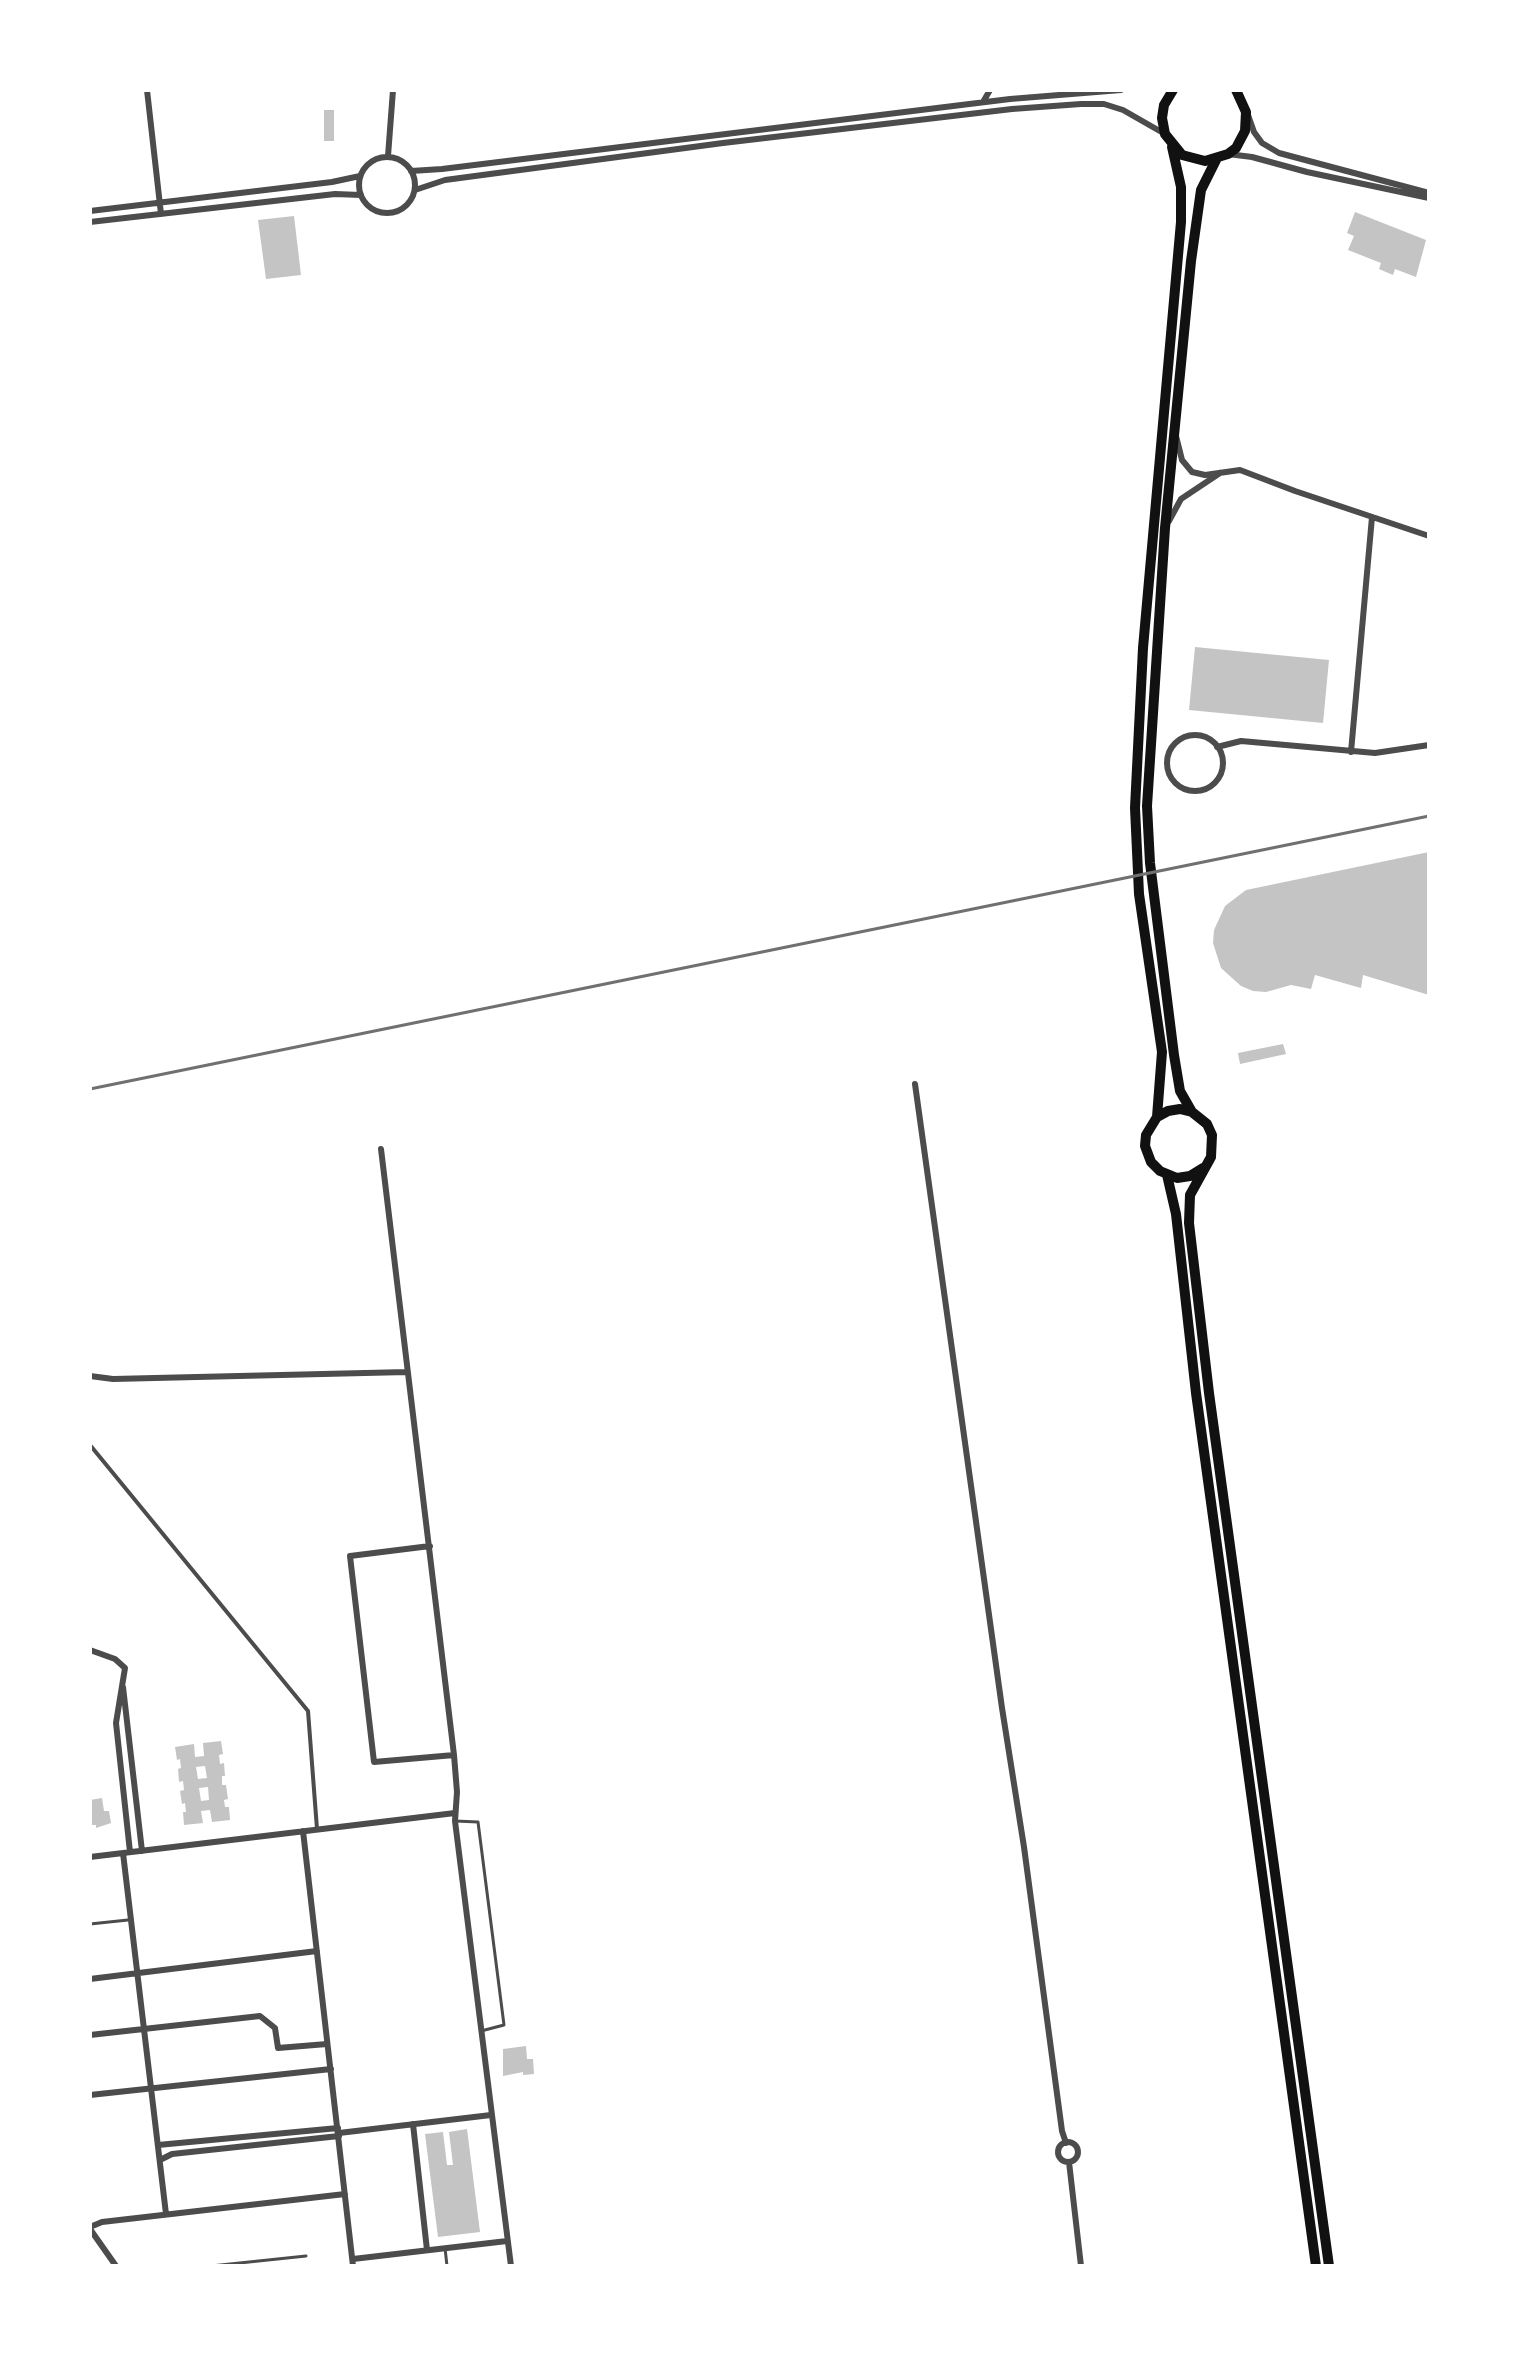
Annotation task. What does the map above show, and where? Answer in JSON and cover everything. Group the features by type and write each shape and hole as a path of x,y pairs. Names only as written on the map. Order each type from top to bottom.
{"highway":[{"path":"1173,90 1164,105 1162,118 1181,187 1181,222 1143,648 1135,808 1139,894 1168,1054 1180,1091 1192,1112 1207,1124 1212,1135 1211,1157 1190,1195 1189,1223 1209,1393 1329,2266"},
{"path":"1172,147 1194,160 1216,160 1236,148 1245,131 1246,112 1236,90"},
{"path":"1203,1168 1190,1176 1177,1178 1167,1175 1151,1162 1145,1146 1146,1135 1157,1117 1168,1054 1147,806 1165,528 1196,215 1201,190 1216,160"},
{"path":"1157,1117 1180,1109 1192,1112"},
{"path":"1167,1175 1176,1214 1200,1423 1316,2266"}],"street":[{"path":"147,90 161,214"},
{"path":"388,156 393,90"},
{"path":"983,102 990,90"},
{"path":"1008,90 1012,109"},
{"path":"1038,90 1048,97"},
{"path":"411,171 983,102 1121,90"},
{"path":"415,190 445,180 1012,109 1104,104 1134,115 1165,134"},
{"path":"1246,112 1262,143 1279,153 1429,196"},
{"path":"1228,154 1429,196"},
{"path":"388,156 405,163 411,171 415,190 409,201 393,212 379,212 370,207 361,195 360,176 367,164 376,159 388,156"},
{"path":"90,211 360,176"},
{"path":"90,222 335,194 361,195"},
{"path":"1176,432 1182,460 1192,472 1205,475 1240,470 1429,536"},
{"path":"1165,528 1181,499 1223,471"},
{"path":"1351,752 1372,517"},
{"path":"1202,736 1217,747 1222,764 1217,780 1210,786 1193,791 1176,784 1167,769 1170,750 1183,737 1202,736"},
{"path":"1217,747 1241,741 1351,752 1391,752 1429,745"},
{"path":"915,1084 1066,2143"},
{"path":"381,1149 454,1755 457,1792 455,1821 511,2266"},
{"path":"90,1376 127,1378 407,1372"},
{"path":"90,1445 308,1711 317,1829"},
{"path":"430,1546 350,1556 374,1762 454,1755"},
{"path":"90,1650 115,1659 125,1668 116,1723 132,1919 166,2214"},
{"path":"121,1684 142,1851"},
{"path":"90,1857 455,1813"},
{"path":"303,1831 353,2263 427,2250 507,2241"},
{"path":"90,1979 317,1951"},
{"path":"90,2035 260,2016 275,2028 278,2048 327,2044"},
{"path":"90,2095 331,2069"},
{"path":"160,2160 172,2154 491,2115"},
{"path":"413,2124 427,2250"},
{"path":"158,2145 339,2132"},
{"path":"1066,2143 1073,2144 1078,2151 1076,2158 1069,2162 1062,2160 1058,2154 1060,2147 1066,2143"},
{"path":"1069,2162 1081,2266"},
{"path":"116,2266 90,2228 97,2222 345,2194"}],"lane":[{"path":"455,1821 478,1822 504,2025 481,2031"},
{"path":"90,1924 132,1919"},
{"path":"445,2248 447,2266"},
{"path":"211,2266 306,2256"}],"building":[{"path":"324,110 334,110 334,141 324,141"},
{"path":"1355,212 1426,240 1416,277 1395,269 1393,275 1379,269 1381,263 1348,250 1354,236 1347,233"},
{"path":"294,216 301,275 266,279 258,220"},
{"path":"1195,647 1329,660 1323,723 1189,710"},
{"path":"1429,852 1429,995 1363,975 1361,988 1315,975 1311,989 1291,985 1266,992 1253,991 1241,986 1221,968 1213,943 1214,930 1225,906 1246,890"},
{"path":"1283,1044 1286,1054 1240,1064 1238,1053"},
{"path":"221,1741 223,1754 219,1755 220,1764 224,1763 225,1776 222,1776 222,1785 226,1785 228,1799 224,1800 225,1807 229,1807 230,1820 212,1822 210,1810 201,1811 203,1823 184,1825 185,1803 182,1804 180,1791 184,1790 183,1781 179,1782 180,1759 177,1760 175,1747 194,1744 195,1757 204,1756 203,1743","holes":["205,1766 207,1778 198,1779 196,1767","208,1787 209,1800 201,1801 199,1788"]},
{"path":"102,1798 104,1811 109,1811 111,1823 96,1828 96,1825 90,1825 90,1800"},
{"path":"526,2046 527,2059 533,2059 534,2074 523,2075 523,2072 503,2076 503,2049"},
{"path":"467,2129 480,2232 438,2237 425,2134 443,2132 447,2165 453,2165 449,2132"}],"railway":[{"path":"90,1089 1429,816"}]}
